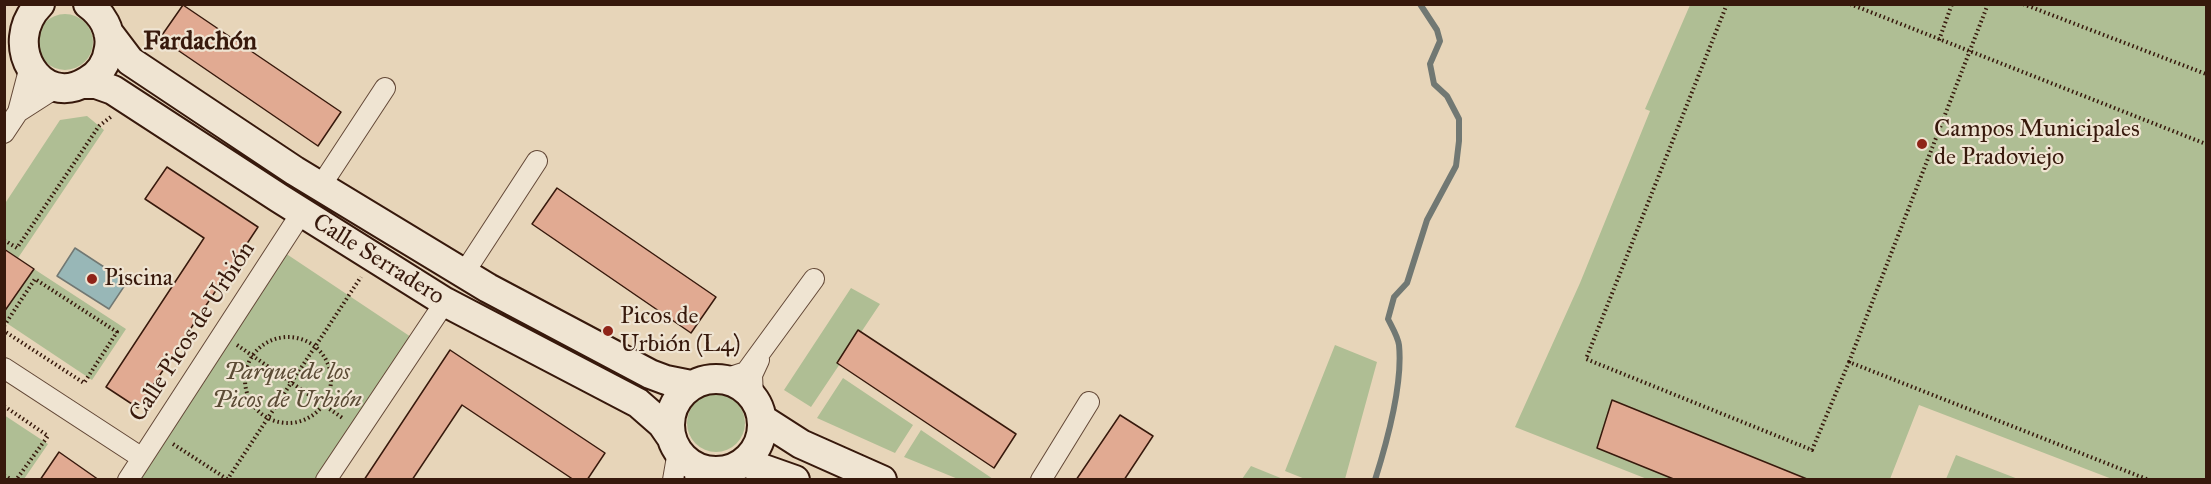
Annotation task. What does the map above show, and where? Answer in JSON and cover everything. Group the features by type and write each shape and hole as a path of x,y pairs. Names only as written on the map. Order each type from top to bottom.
{"main road":[{"path":"28,70 12,32 40,4"},
{"name":"Calle Serradero","path":"88,4 104,20 108,32 130,61 320,187 464,273 650,374 691,385"},
{"path":"70,85 94,77 102,68 108,57 110,44 108,32"},
{"name":"Calle Serradero","path":"28,70 43,82 70,85 96,84 105,86 132,101 445,302 638,403 662,424 674,444"},
{"path":"758,408 762,431 759,443 744,462 734,467 704,475 699,468 687,461 674,444 669,422 672,408 680,395 691,385 712,378 724,379 745,388 758,408 801,444 882,480"},
{"path":"744,462 795,480"}],"street":[{"path":"4,133 18,112 28,70"},
{"path":"18,112 70,85"},
{"path":"320,187 385,88"},
{"path":"464,273 537,161"},
{"name":"Calle Picos de Urbión","path":"128,480 302,212"},
{"path":"724,379 746,372 814,279"},
{"path":"326,480 445,302"},
{"path":"758,408 752,375 765,347"},
{"path":"4,368 142,458"},
{"path":"1041,480 1089,402"},
{"path":"673,480 674,444"}],"path":[{"path":"1727,4 1586,359 1812,450 1849,362 1988,4"},
{"path":"1850,4 2206,144"},
{"path":"1939,40 1952,4"},
{"path":"2023,4 2206,74"},
{"path":"4,240 17,248 99,126 132,101"},
{"path":"158,434 227,479 374,258"},
{"path":"4,326 35,279 117,332 84,383 4,331"},
{"path":"222,334 360,429"},
{"path":"286,337 300,339 315,347 323,354 332,382 323,405 309,418 295,423 280,423 267,419 252,404 244,385 245,371 252,356 260,347 272,340 286,337"},
{"path":"1849,362 2149,480"},
{"path":"4,406 48,436 14,480 4,475"}],"green space":[{"name":"Campos Municipales de Pradoviejo","path":"1690,5 2206,5 2206,479 2112,479 1919,405 1890,479 1647,479 1515,427 1580,283 1650,111 1645,109"},
{"path":"59,14 71,14 81,18 89,26 93,42 89,58 81,66 71,70 59,70 49,66 41,58 37,48 37,36 41,26 49,18"},
{"path":"87,116 104,130 18,258 5,249 4,205 60,120"},
{"name":"Parque de los Picos de Urbión","path":"285,253 411,337 317,479 135,480"},
{"path":"34,269 126,329 92,380 5,322 5,312"},
{"path":"851,288 880,304 811,407 784,390"},
{"path":"1335,345 1377,362 1345,479 1305,479 1285,471"},
{"path":"843,378 913,425 895,453 817,418"},
{"path":"716,394 727,396 737,402 743,412 745,423 743,434 737,444 727,450 716,452 705,450 695,444 689,434 687,423 689,412 695,402 705,396"},
{"path":"4,415 48,444 24,479 5,479"},
{"path":"921,430 993,479 958,479 904,457"},
{"path":"1956,455 2018,479 1946,479"},
{"path":"1251,466 1283,479 1242,479"}],"water":[{"name":"Piscina","path":"75,248 127,282 109,309 57,276"}],"building":[{"path":"183,5 341,112 318,146 160,38"},
{"path":"167,167 258,227 138,408 106,387 204,238 145,199"},
{"path":"557,188 716,297 691,333 532,224"},
{"path":"4,249 34,269 4,312"},
{"path":"858,330 1016,434 994,468 837,363"},
{"path":"450,350 605,453 587,480 574,480 462,405 412,480 364,480"},
{"path":"1612,400 1807,480 1676,480 1597,448"},
{"path":"1120,415 1153,436 1124,480 1076,480"},
{"path":"59,452 99,480 40,480"}],"waterway":[{"path":"1375,480 1389,431 1399,377 1399,345 1388,319 1394,297 1407,283 1427,220 1456,166 1459,141 1459,119 1447,96 1434,84 1430,64 1440,41 1437,30 1420,4"}],"place":[{"name":"Campos Municipales de Pradoviejo","path":"1922,144"},
{"name":"Piscina","path":"92,279"},
{"name":"Picos de Urbión (L4)","path":"608,331"}],"district":[{"name":"Fardachón","path":"200,43"}]}
